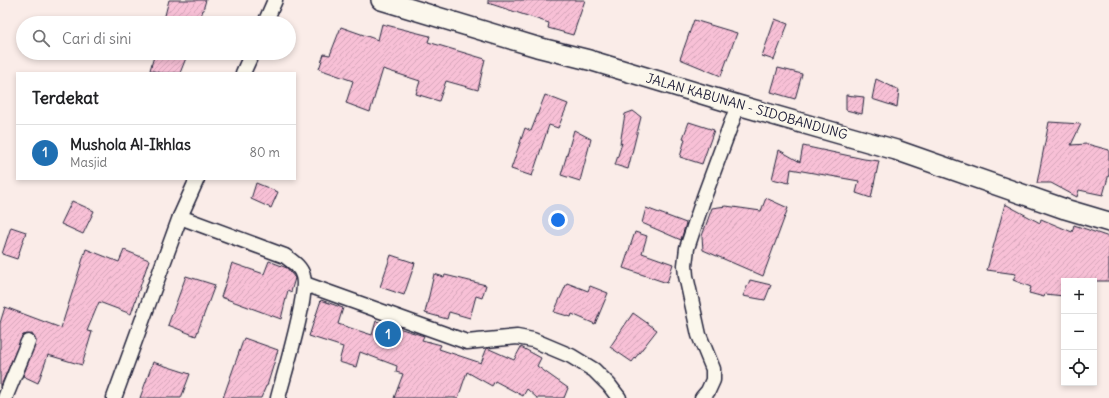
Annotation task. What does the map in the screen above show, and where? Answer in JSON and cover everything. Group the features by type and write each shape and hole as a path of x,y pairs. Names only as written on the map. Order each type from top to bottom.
{"street":[{"path":"268,16 275,0"},
{"name":"JALAN KABUNAN - SIDOBANDUNG","path":"381,0 536,47 668,83 738,105 922,158 1046,202 1109,222"},
{"path":"243,72 249,60"},
{"path":"702,398 708,391 713,380 713,370 699,335 686,276 685,265 687,248 704,196 738,105"},
{"path":"114,398 180,217 196,180"},
{"path":"180,217 285,256 297,264 303,274 305,284 278,398"},
{"path":"305,284 458,340 476,342 517,337 533,340 571,356 594,370 619,398"},
{"path":"5,398 28,342"}],"building":[{"path":"169,0 206,0 201,16 165,16"},
{"path":"488,0 585,0 573,35 548,28 549,23 488,3"},
{"path":"775,19 788,24 774,60 762,56"},
{"path":"694,20 737,33 721,76 680,59"},
{"path":"382,24 430,36 428,42 485,59 478,90 446,81 439,101 416,94 420,81 383,69 370,112 346,103 353,81 319,69 324,54 330,55 341,27 378,40"},
{"path":"153,60 185,60 180,72 157,72 150,70"},
{"path":"778,68 802,74 795,99 771,92"},
{"path":"876,79 899,90 897,107 872,99"},
{"path":"545,95 568,104 558,128 549,125 532,176 511,169 525,128 531,131"},
{"path":"846,95 864,97 862,114 846,110"},
{"path":"633,111 641,117 628,169 615,165 622,143 620,144 625,114"},
{"path":"689,122 714,130 702,164 680,157 685,139 683,138"},
{"path":"1049,122 1081,124 1071,145 1087,144 1109,150 1109,174 1103,195 1079,190 1077,197 1051,183 1037,183"},
{"path":"574,130 591,139 580,181 561,175"},
{"path":"803,146 879,161 871,198 856,193 859,181 791,169 789,183 772,179 779,150 800,162"},
{"path":"256,183 278,192 271,208 251,199"},
{"path":"766,198 788,208 763,276 703,250 702,236 712,208 726,206 761,211"},
{"path":"72,201 94,211 83,234 61,224"},
{"path":"1005,204 1040,223 1041,219 1072,232 1074,225 1109,237 1109,281 1097,281 1097,278 1061,278 1061,296 1045,294 1044,297 1029,293 1031,287 1013,280 1016,274 987,270"},
{"path":"646,208 686,223 681,240 642,223"},
{"path":"11,227 26,232 17,259 2,254"},
{"path":"635,232 647,236 642,253 673,264 667,283 623,268"},
{"path":"86,249 119,262 124,250 149,260 131,314 99,302 87,331 92,332 82,365 48,355 38,383 23,376 36,341 32,334 23,335 0,388 0,323 5,307 61,328"},
{"path":"391,255 415,263 404,295 380,287"},
{"path":"269,261 287,268 295,278 291,292 288,290 281,319 221,297 232,263 264,274"},
{"path":"434,274 444,277 445,275 486,285 482,298 476,296 470,318 449,312 447,319 425,313"},
{"path":"186,276 215,285 196,336 168,325"},
{"path":"750,280 771,285 765,300 743,296"},
{"path":"567,283 588,291 590,286 608,293 595,324 572,314 571,317 554,312"},
{"path":"321,300 343,308 338,324 372,335 376,321 424,336 422,340 441,345 439,349 481,363 487,348 514,360 521,347 541,358 537,366 568,388 564,398 537,398 527,389 523,396 495,381 492,386 467,372 458,398 394,398 403,374 396,372 397,366 360,352 356,367 339,362 343,347 309,336"},
{"path":"633,313 657,330 632,362 610,347"},
{"path":"244,338 278,350 267,386 261,398 223,398"},
{"path":"153,362 190,374 181,398 140,398"}],"place":[{"name":"Mushola Al-Ikhlas","path":"388,334"}]}
